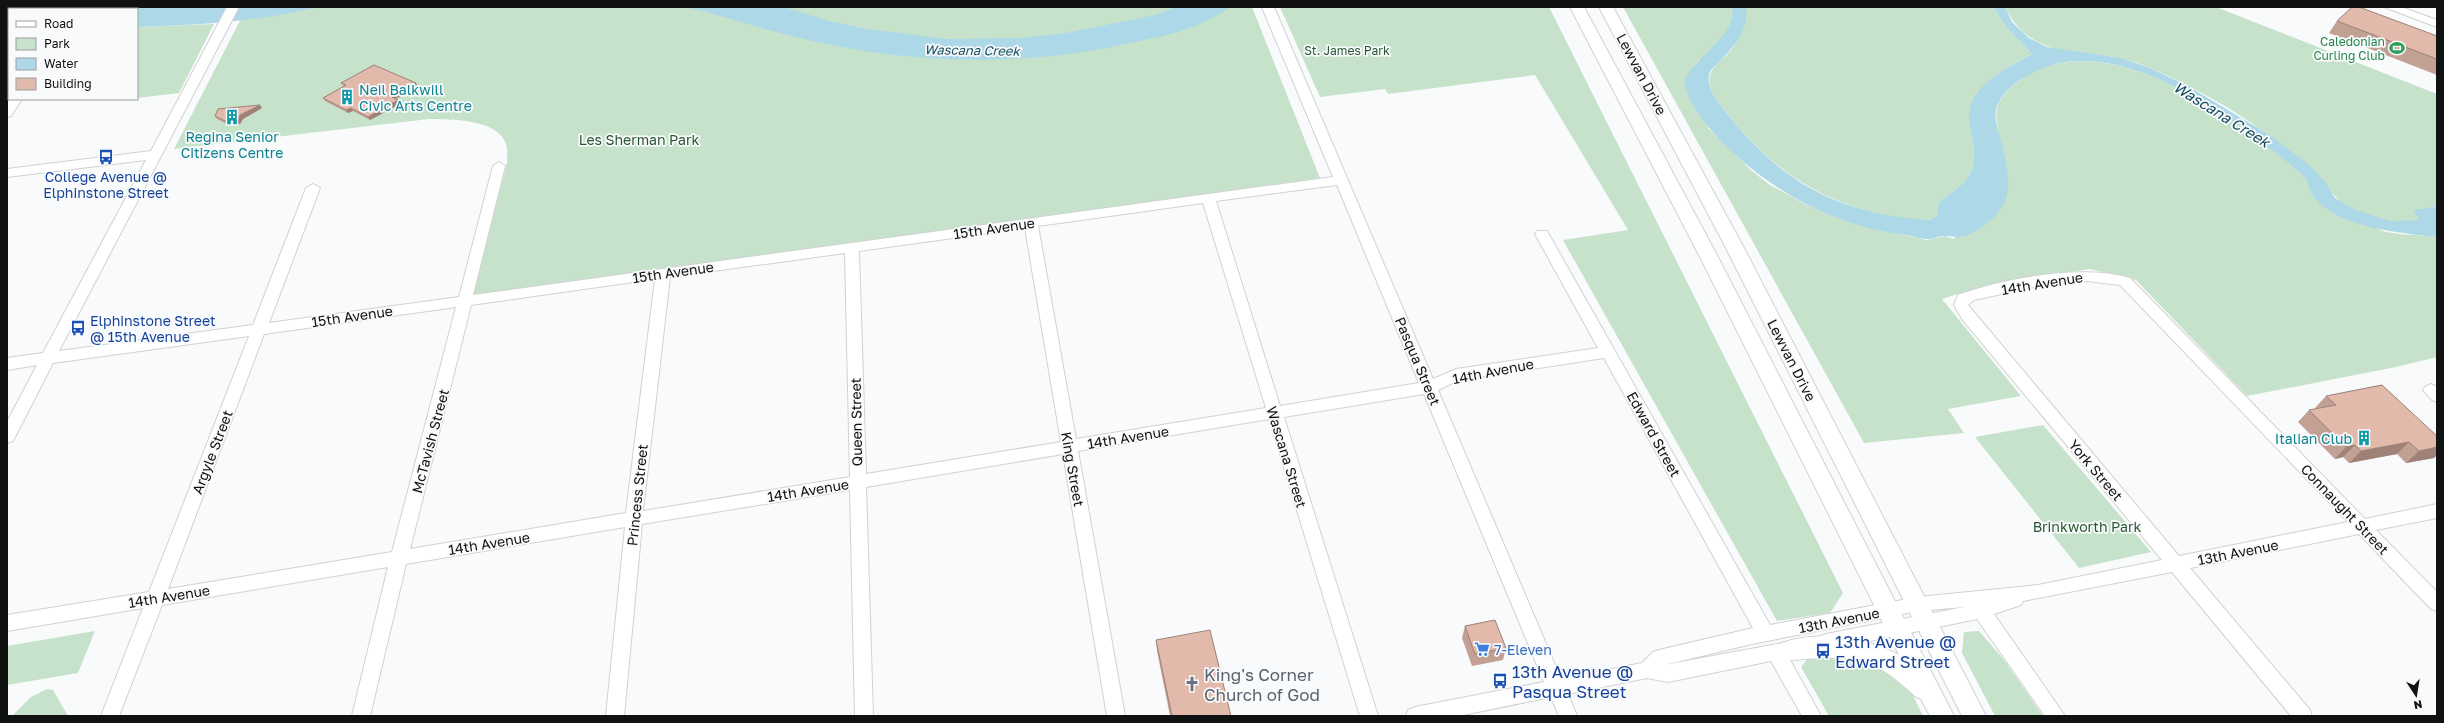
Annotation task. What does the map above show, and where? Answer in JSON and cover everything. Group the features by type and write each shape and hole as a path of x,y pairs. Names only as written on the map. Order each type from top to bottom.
{"main road":[{"name":"Lewvan Drive","path":"1577,7 1709,257 1938,708"},
{"name":"Lewvan Drive","path":"1606,7 1735,248 1923,613 1974,716"},
{"path":"1783,651 1846,647 1870,651 1889,660 1906,672 1938,708"}],"street":[{"path":"7,437 233,7"},
{"path":"2390,7 2437,24"},
{"name":"Pasqua Street","path":"1269,10 1568,716"},
{"path":"7,113 15,100"},
{"path":"7,173 155,155"},
{"name":"McTavish Street","path":"361,716 399,558 466,301 499,166"},
{"name":"15th Avenue","path":"7,364 1340,180"},
{"name":"Argyle Street","path":"110,716 313,188"},
{"name":"Wascana Street","path":"1208,198 1273,413 1369,716"},
{"name":"King Street","path":"1031,222 1116,716"},
{"name":"Edward Street","path":"1542,234 1766,634"},
{"name":"Queen Street","path":"852,247 864,716"},
{"name":"Princess Street","path":"615,716 634,519 663,274"},
{"name":"14th Avenue","path":"1967,315 1961,305 1963,299 1970,296 2088,275 2107,276 2125,281 2136,292"},
{"name":"Connaught Street","path":"2136,292 2361,527 2437,604"},
{"name":"York Street","path":"1967,315 2303,716"},
{"name":"14th Avenue","path":"7,623 1429,387 1456,375 1608,352"},
{"name":"13th Avenue","path":"1647,670 1659,658 1766,634 1893,619 2038,592 2437,512"},
{"name":"13th Avenue","path":"1923,613 1981,611 2038,592"},
{"path":"1981,611 2056,716"},
{"name":"13th Avenue","path":"1415,716 1647,670 1668,674 1783,651 1893,619"},
{"path":"1783,651 1812,716"}],"green space":[{"path":"7,7 14,8 8,8 7,85"},
{"name":"Les Sherman Park","path":"247,7 1252,7 1320,178 473,296 507,163 506,144 501,136 494,130 484,125 460,120 429,119 174,149"},
{"name":"St. James Park","path":"1280,7 1549,7 1843,593 1830,613 1777,621 1563,240 1628,230 1535,75 1388,94 1385,89 1320,97"},
{"path":"1623,7 1732,7 1730,24 1726,31 1715,45 1697,62 1708,128 1752,171 1770,185 1807,205 1872,228 1927,240 1945,236 1954,239 2004,155 1998,130 1997,110 2000,101 2014,85 2027,76 2056,64 2089,62 2122,67 2156,78 2221,112 2278,153 2299,172 2379,229 2394,233 2437,237 2437,357 2396,367 2247,396 2136,280 2090,269 1986,285 1942,299 2021,396 1948,409 1964,433 1864,443"},
{"path":"1746,7 1993,7 2009,30 2032,54 2001,71 1982,88 1975,97 1970,108 1969,119 1974,147 1974,161 1967,179 1939,202 1937,215 1931,220 1897,218 1835,200 1811,188 1789,174 1749,139 1712,93 1710,77 1712,71 1734,46 1744,22"},
{"path":"2005,7 2216,7 2437,94 2437,206 2413,210 2419,220 2396,222 2376,218 2360,212 2339,200 2306,163 2273,138 2216,101 2170,77 2136,63 2119,58 2053,48 2040,43 2027,35 2015,23"},
{"path":"214,24 179,93 138,98 138,27"},
{"name":"Brinkworth Park","path":"2043,425 2151,552 2079,568 1975,437"},
{"path":"95,631 78,673 7,685 7,646"},
{"path":"1979,631 2004,660 2043,716 1995,716 1962,653 1964,632"},
{"path":"1847,654 1884,665 1908,685 1923,716 1829,716 1801,667 1808,658"},
{"path":"47,689 53,690 68,716 12,716 31,697"}],"water":[{"path":"15,7 317,7 272,16 228,22 138,27 138,8"},
{"name":"Wascana Creek","path":"685,7 784,7 829,21 867,29 947,39 1021,38 1066,33 1155,15 1176,7 1230,7 1218,15 1193,27 1167,35 1126,44 1047,56 967,60 887,54 847,48 792,36"},
{"name":"Wascana Creek","path":"1732,7 1746,7 1745,23 1736,43 1710,72 1709,80 1712,93 1734,122 1756,147 1780,168 1805,185 1832,199 1862,209 1895,216 1931,220 1937,215 1939,202 1967,179 1974,161 1974,147 1969,119 1970,107 1975,97 1982,87 1991,79 2032,54 2009,30 1993,7 2005,7 2012,22 2029,38 2047,47 2121,58 2150,68 2188,86 2268,134 2308,164 2327,184 2335,198 2356,210 2390,221 2419,220 2413,210 2437,206 2437,237 2381,229 2360,224 2341,217 2324,207 2313,195 2307,179 2282,157 2217,111 2181,90 2143,73 2106,63 2070,62 2037,71 2014,84 2001,98 1996,112 1996,121 2007,167 2007,192 2004,203 1987,223 1965,236 1942,236 1929,239 1922,239 1854,224 1829,215 1806,204 1761,176 1721,141 1703,121 1693,105 1684,80 1693,67 1726,31 1732,16"}],"building":[{"path":"2352,7 2359,7 2437,36 2437,59 2337,21"},
{"name":"Neil Balkwill Civic Arts Centre","path":"374,65 416,83 392,97 398,100 368,117 351,108 346,110 323,98 346,85 341,83"},
{"path":"260,105 240,115 238,121 227,122 215,116 218,109"},
{"name":"Italian Club","path":"2382,385 2437,436 2437,447 2419,451 2409,442 2361,451 2355,445 2346,447 2309,410 2336,405 2326,396"},
{"path":"1495,620 1506,648 1475,654 1465,626"},
{"name":"King's Corner Church of God","path":"1210,630 1231,716 1172,716 1156,640"}],"place":[{"name":"Caledonian Curling Club","path":"2397,48"},
{"name":"Neil Balkwill Civic Arts Centre","path":"347,97"},
{"name":"Regina Senior Citizens Centre","path":"232,117"},
{"name":"College Avenue @ Elphinstone Street","path":"106,157"},
{"name":"Elphinstone Street @ 15th Avenue","path":"78,328"},
{"name":"Italian Club","path":"2364,438"},
{"name":"7-Eleven","path":"1482,649"},
{"name":"13th Avenue @ Edward Street","path":"1823,651"},
{"name":"13th Avenue @ Pasqua Street","path":"1500,681"},
{"name":"King's Corner Church of God","path":"1192,684"}]}
